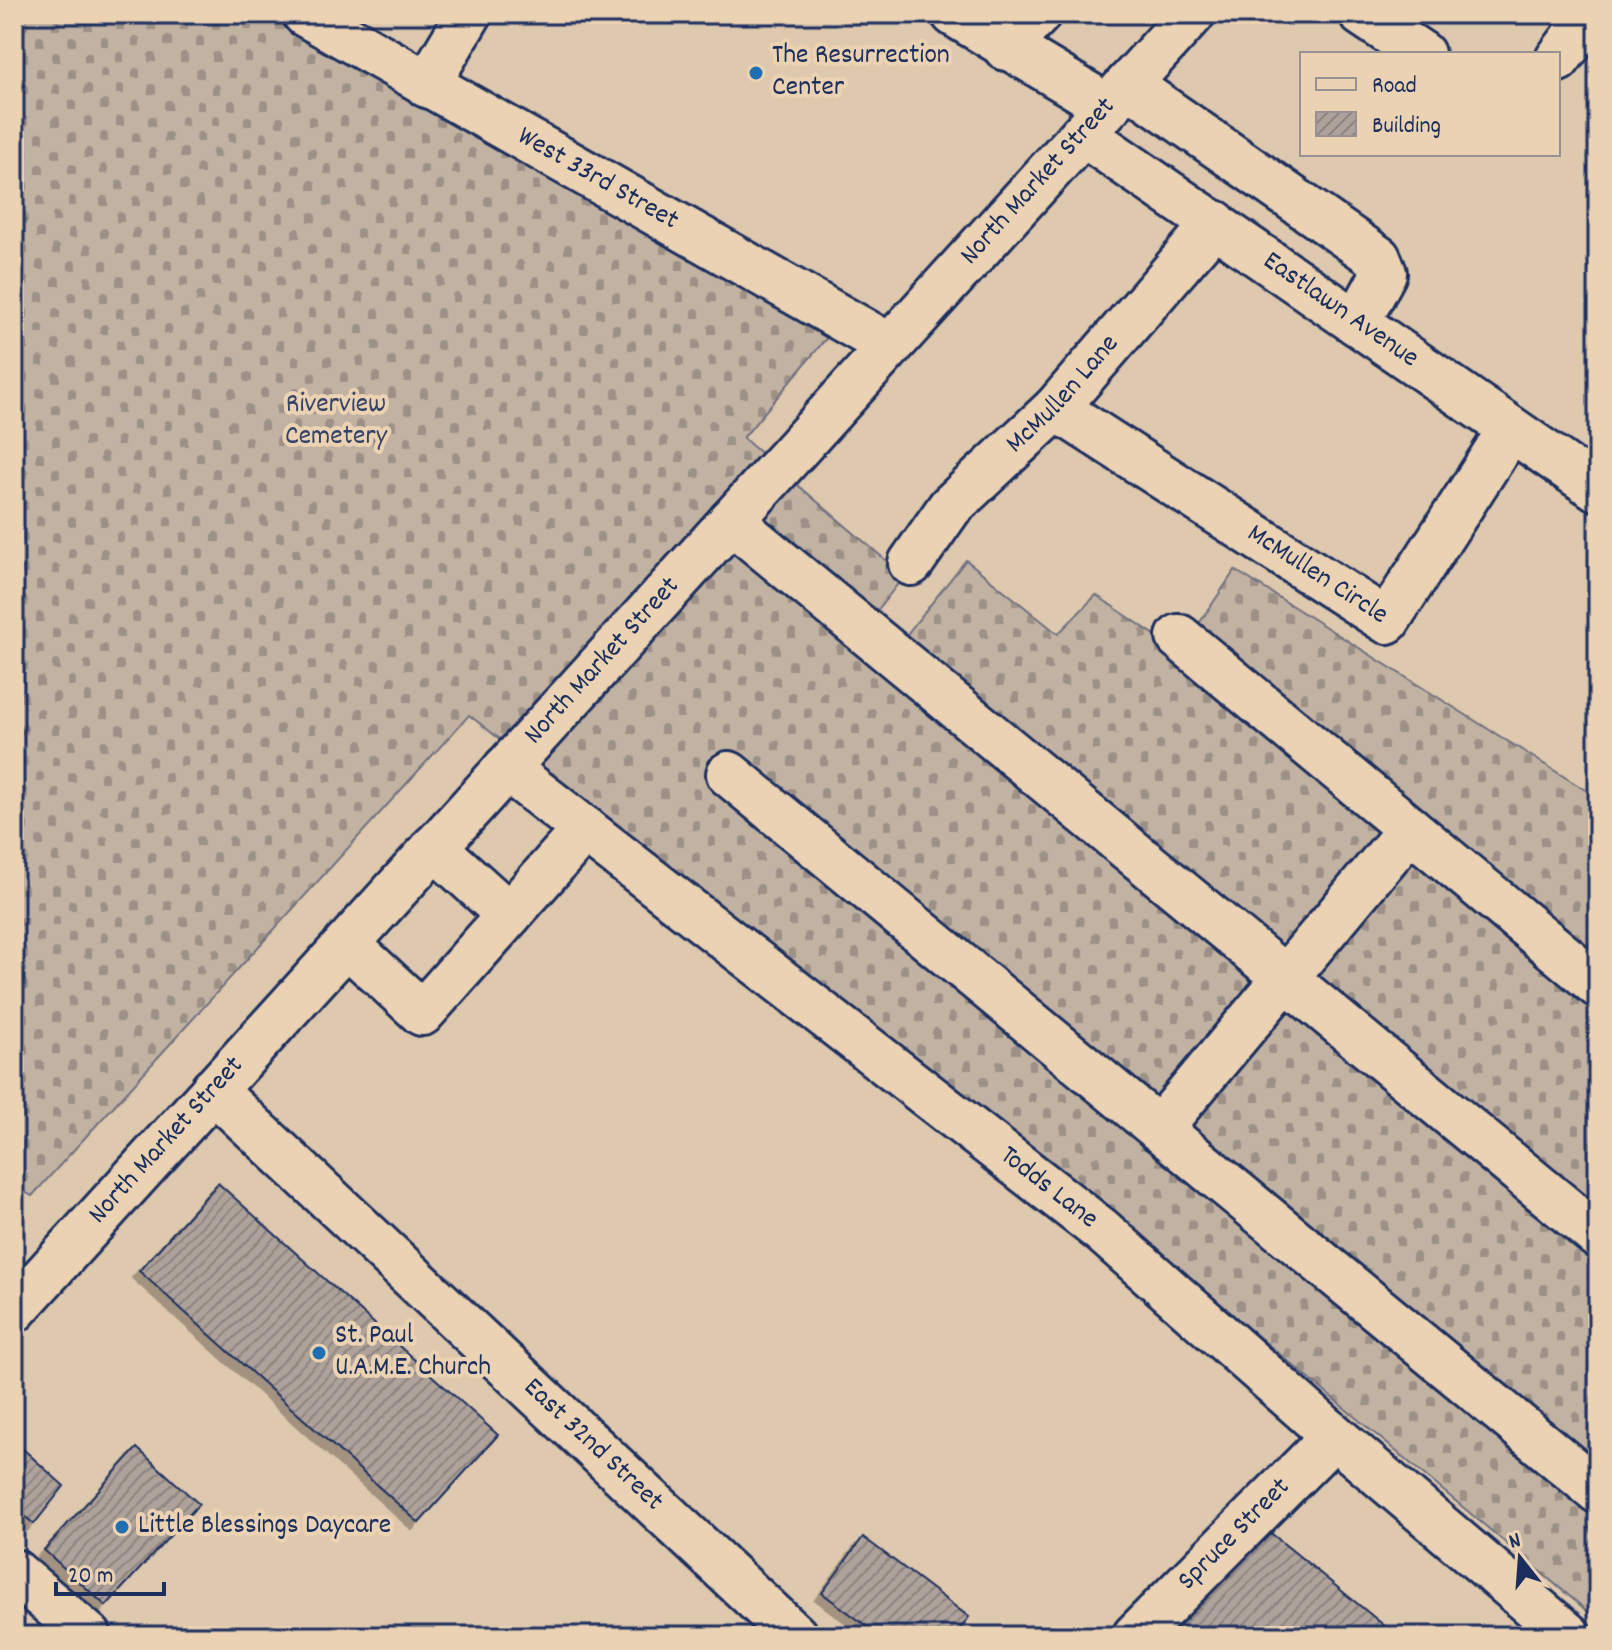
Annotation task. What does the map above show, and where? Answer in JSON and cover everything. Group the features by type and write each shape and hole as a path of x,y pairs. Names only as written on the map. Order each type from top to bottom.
{"street":[{"name":"West 33rd Street","path":"305,14 348,25 427,85 890,346"},
{"path":"427,85 469,14"},
{"path":"954,14 1106,108 1189,126 1378,258 1384,273 1357,323"},
{"path":"1006,48 1038,14"},
{"name":"North Market Street","path":"14,1310 1192,14"},
{"path":"1362,14 1419,52"},
{"path":"1560,56 1592,14"},
{"name":"Eastlawn Avenue","path":"1106,108 1215,223 1598,489"},
{"name":"McMullen Lane","path":"911,563 950,507 1056,408 1215,223"},
{"name":"McMullen Circle","path":"1056,408 1387,621 1510,430"},
{"path":"731,521 1598,1236"},
{"path":"1179,637 1598,985"},
{"name":"Todds Lane","path":"506,768 1101,1230 1334,1436 1569,1636"},
{"path":"729,774 1598,1491"},
{"path":"347,944 422,1013 585,829"},
{"path":"1159,1129 1410,829"},
{"path":"434,847 509,915"},
{"name":"East 32nd Street","path":"213,1090 795,1636"},
{"name":"Spruce Street","path":"1135,1636 1334,1436"},
{"path":"14,1572 77,1632"}],"green space":[{"name":"Riverview Cemetery","path":"14,14 269,14 830,334 743,438 904,576 849,647 880,668 966,560 1058,634 1096,595 1180,652 1235,570 1598,798 1598,1620 1185,1275 469,715 32,1196 14,1186"}],"building":[{"name":"St. Paul U.A.M.E. Church","path":"218,1183 498,1435 419,1523 139,1271"},
{"name":"Little Blessings Daycare","path":"137,1448 199,1504 106,1606 44,1550"},
{"path":"23,1449 64,1486 34,1524 14,1507 14,1458"},
{"path":"1256,1521 1397,1636 1161,1636"},
{"path":"863,1537 969,1617 955,1636 880,1636 822,1593"}],"place":[{"name":"The Resurrection Center","path":"756,73"},
{"name":"St. Paul U.A.M.E. Church","path":"319,1353"},
{"name":"Little Blessings Daycare","path":"122,1527"}]}
